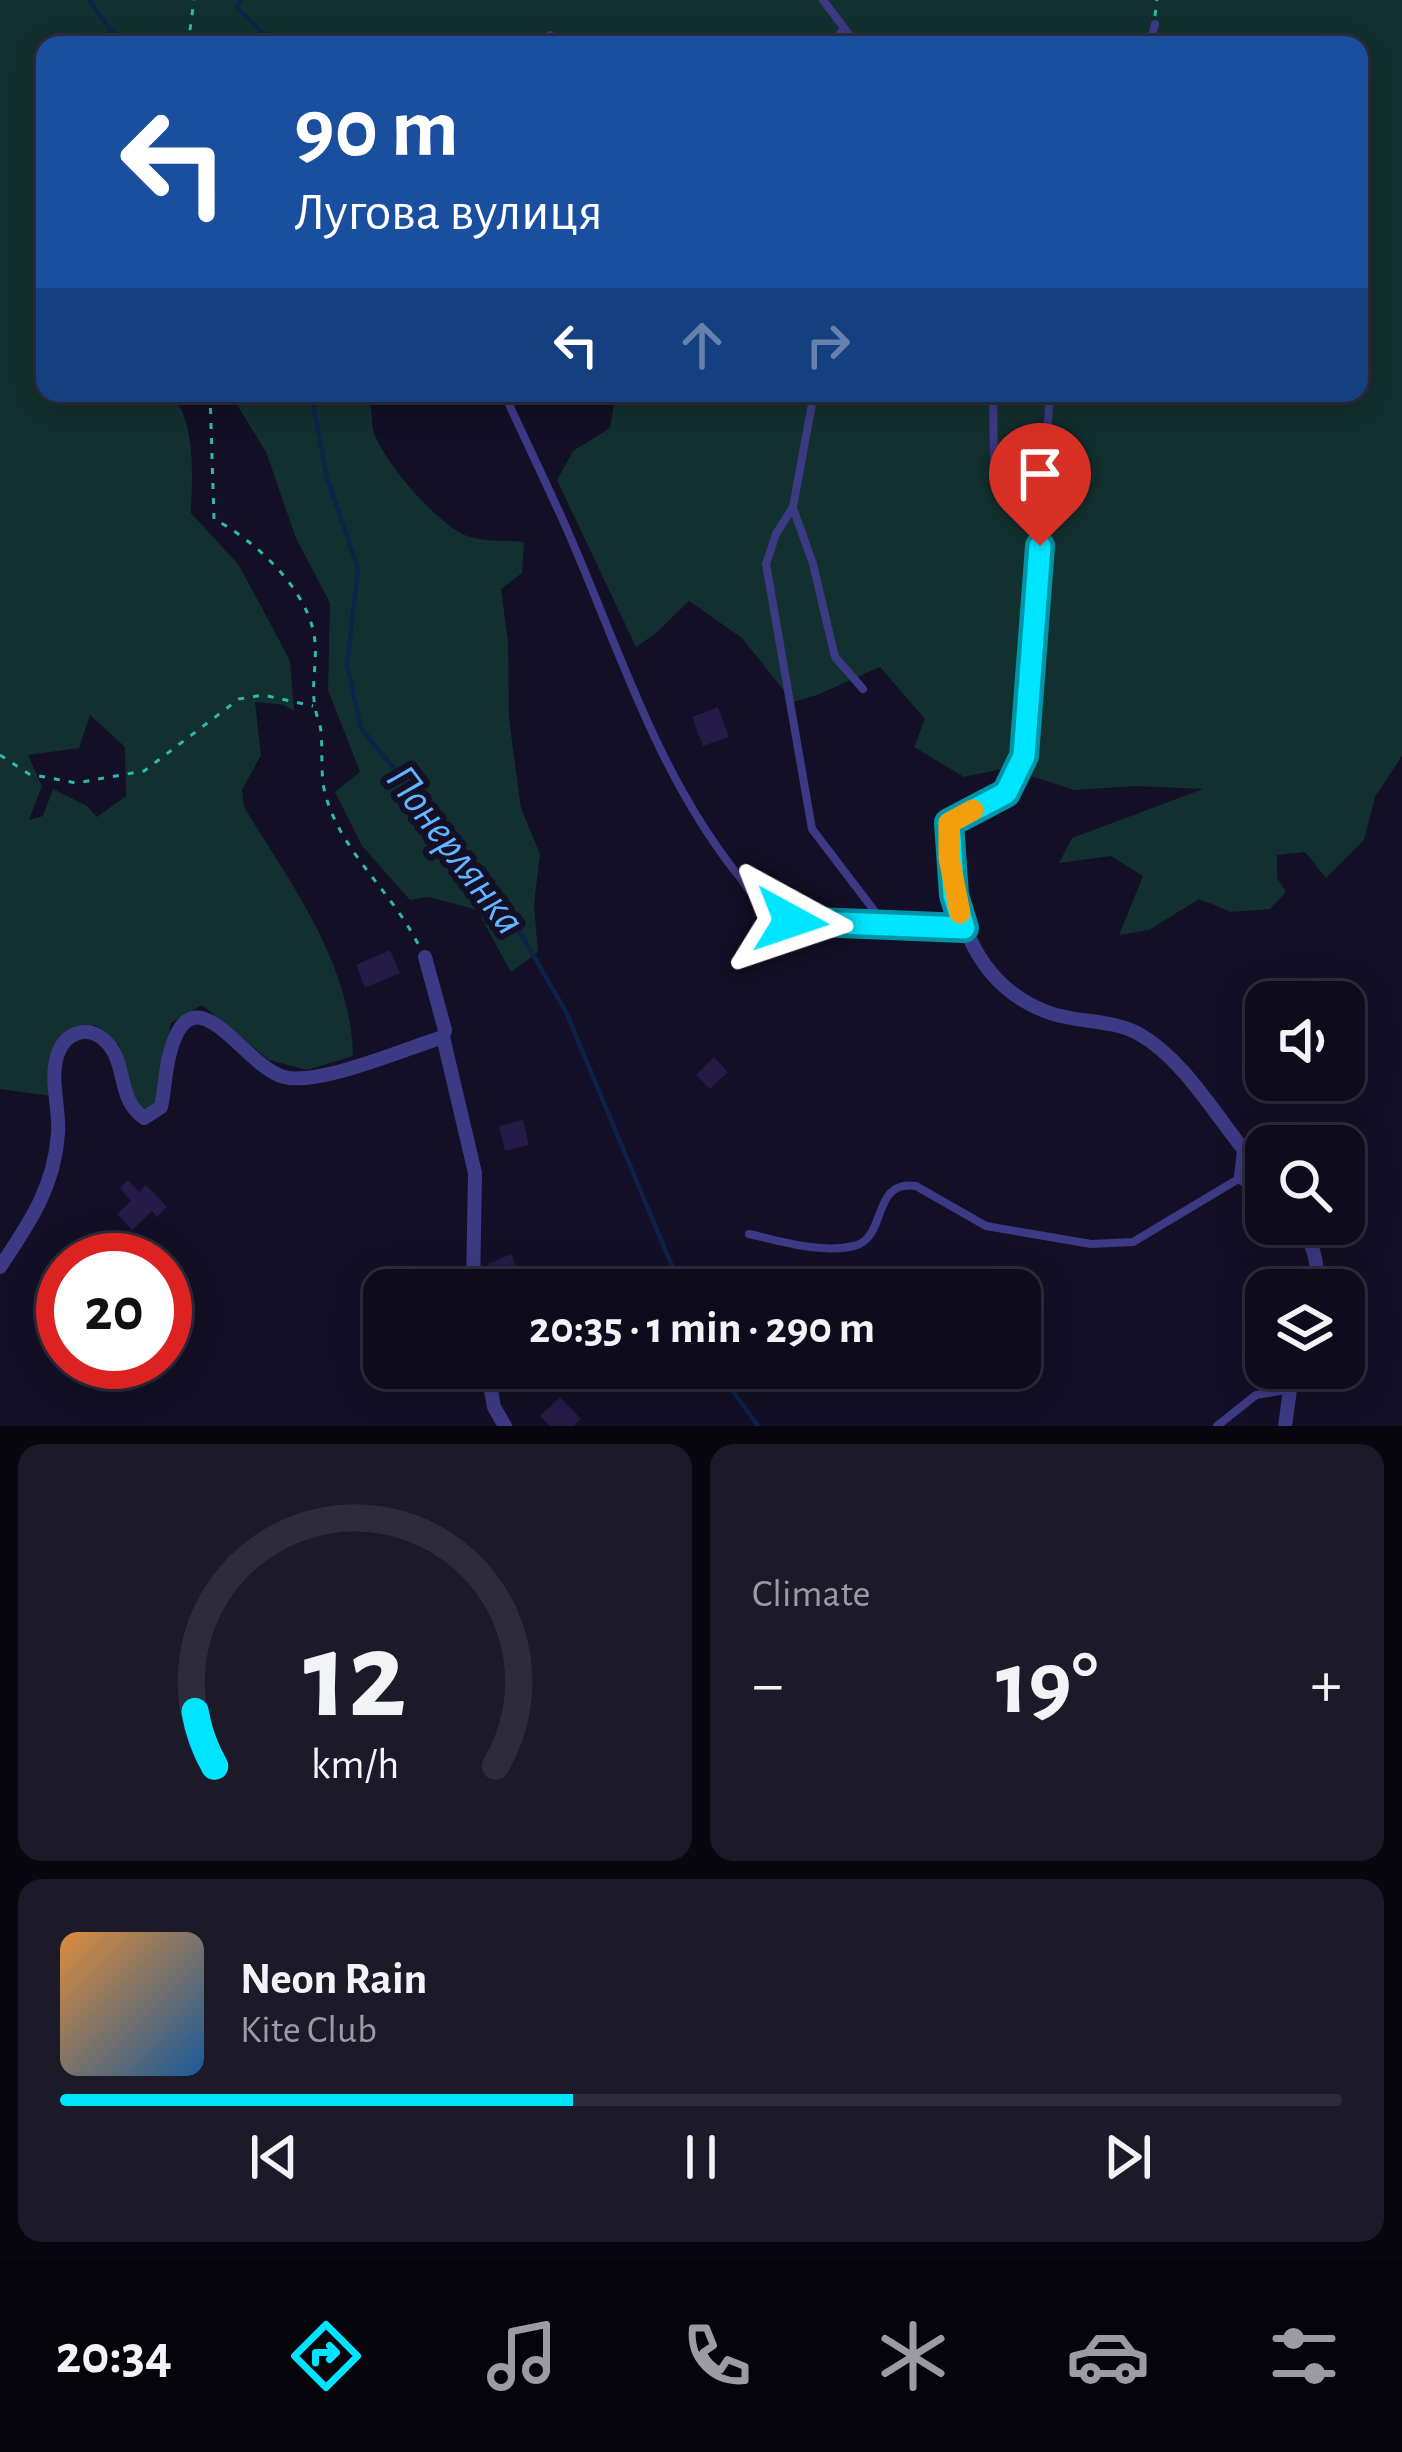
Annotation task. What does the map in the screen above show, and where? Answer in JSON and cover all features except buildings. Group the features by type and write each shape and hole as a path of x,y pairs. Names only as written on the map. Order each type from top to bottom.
{"street":[{"path":"949,823 954,895 978,957 1020,1000 1049,1013 1138,1033 1160,1049 1244,1150 1241,1177 1245,1180"},
{"path":"425,957 475,1173 473,1269"},
{"path":"0,1267 48,1190 59,1129 56,1056 66,1039 80,1031 95,1033 109,1043 124,1096 144,1118 154,1116 161,1107 170,1053 190,1018 214,1020 259,1066 283,1077 312,1079 443,1037"},
{"path":"491,1389 505,1426"},
{"path":"1285,1426 1290,1389"}],"lane":[{"path":"823,0 850,36"},
{"path":"1151,36 1155,24"},
{"path":"838,36 844,28"},
{"path":"508,402 570,536 618,658 689,803 720,853 773,915 812,924 964,928"},
{"path":"812,402 793,507 776,534 766,564 812,829 887,927"},
{"path":"993,402 994,464 1042,506"},
{"path":"949,823 1006,793 1024,756 1049,402"},
{"path":"793,507 813,564 835,657 863,689"},
{"path":"749,1234 819,1248 856,1246 873,1232 881,1204 904,1184 916,1186 986,1226 1091,1244 1133,1242 1241,1177"},
{"path":"1217,1426 1256,1395 1281,1389"}],"path":[{"path":"189,36 194,0"},
{"path":"1155,24 1157,0"},
{"path":"210,402 214,519 239,532 306,609 316,639 314,706 321,727 324,794 346,844 404,915 425,957"},
{"path":"0,755 29,774 76,782 144,771 239,699 263,695 314,706"}],"green space":[{"path":"0,0 1402,0 1402,756 1375,797 1364,840 1326,878 1305,852 1277,855 1277,878 1286,892 1270,909 1231,912 1199,899 1149,930 1119,935 1143,876 1111,856 1059,863 1072,838 1203,789 1074,790 1006,768 964,777 914,747 925,719 880,667 793,702 742,638 689,601 636,647 557,480 573,451 610,428 614,402 1368,402 1368,36 36,36 36,402 179,405 191,450 191,513 238,564 290,661 294,711 255,702 261,755 242,790 244,807 299,895 330,957 350,1022 353,1056 307,1070 269,1060 202,1005 171,1023 157,1099 150,1109 137,1108 127,1091 119,1045 95,1025 71,1030 51,1096 0,1089","holes":["90,715 125,747 126,796 97,817 87,806 53,789 43,816 29,820 42,786 28,755 79,748"]},
{"path":"369,402 383,450 428,507 467,536 524,542 522,573 501,589 508,641 509,719 521,808 540,854 534,905 538,952 511,972 477,910 429,897 410,900 362,846 335,792 360,772 328,690 330,603 296,538 266,452 236,403"}],"waterway":[{"name":"Понерлянка","path":"89,0 115,36"},
{"path":"240,0 237,8 267,36"},
{"name":"Понерлянка","path":"313,402 327,478 358,568 347,665 361,728 504,904 566,1012 673,1269"},
{"name":"Понерлянка","path":"731,1389 758,1426"}],"slow traffic":[{"path":"960,913 949,858 949,823 973,810"}],"route":[{"path":"791,921 964,928 954,895 949,823 1006,793 1024,756 1040,546"}]}
